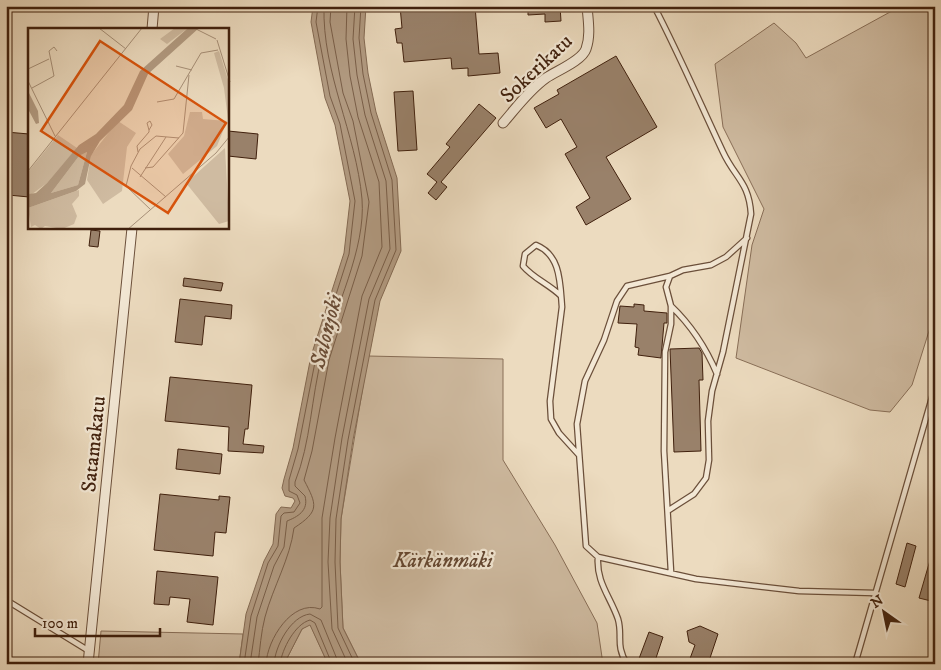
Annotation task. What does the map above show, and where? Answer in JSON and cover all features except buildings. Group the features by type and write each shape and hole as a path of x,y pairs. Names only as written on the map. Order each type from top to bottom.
{"street":[{"path":"152,28 154,6"},
{"name":"Sokerikatu","path":"503,123 532,90 586,51 589,34 587,6"},
{"name":"Satamakatu","path":"88,664 132,229"}],"lane":[{"path":"654,6 688,73 724,154 750,196 747,238 708,421 709,460 706,478 694,494 669,510"},
{"path":"747,238 726,257 711,265 683,270 670,276 627,286 617,302 604,340 585,381 577,424 586,546 598,557 696,579 790,590 875,593"},
{"path":"561,296 544,282 530,275 523,266 525,254 536,245 547,250 555,260 561,296 562,307 550,401 551,419 559,433 578,455"},
{"path":"670,276 666,287 671,306 671,324 665,352 664,451 669,510 667,528 671,572"},
{"path":"671,306 694,331 707,352 717,374"},
{"path":"855,664 935,387"},
{"path":"598,557 597,570 618,620 619,646 627,664"},
{"path":"6,600 89,650"}],"green space":[{"path":"901,6 935,6 935,312 912,385 890,412 870,410 736,358 752,245 764,209 723,127 715,64 774,23 796,43 806,58"},
{"name":"Kärkänmäki","path":"368,356 503,359 503,460 555,545 597,623 603,664 361,664 343,628 340,562 341,519"},
{"path":"310,624 328,664 284,664 302,629"},
{"path":"101,631 243,634 239,664 98,664"}],"water":[{"name":"Salonjoki","path":"313,6 366,6 364,38 368,73 376,112 397,178 401,251 380,301 353,440 341,519 340,562 343,628 361,664 328,664 310,625 302,629 284,664 239,664 246,614 264,561 273,544 276,514 281,507 291,508 295,501 293,498 285,496 282,488 293,448 311,356 344,253 350,201 335,125 325,98 311,22"}]}
